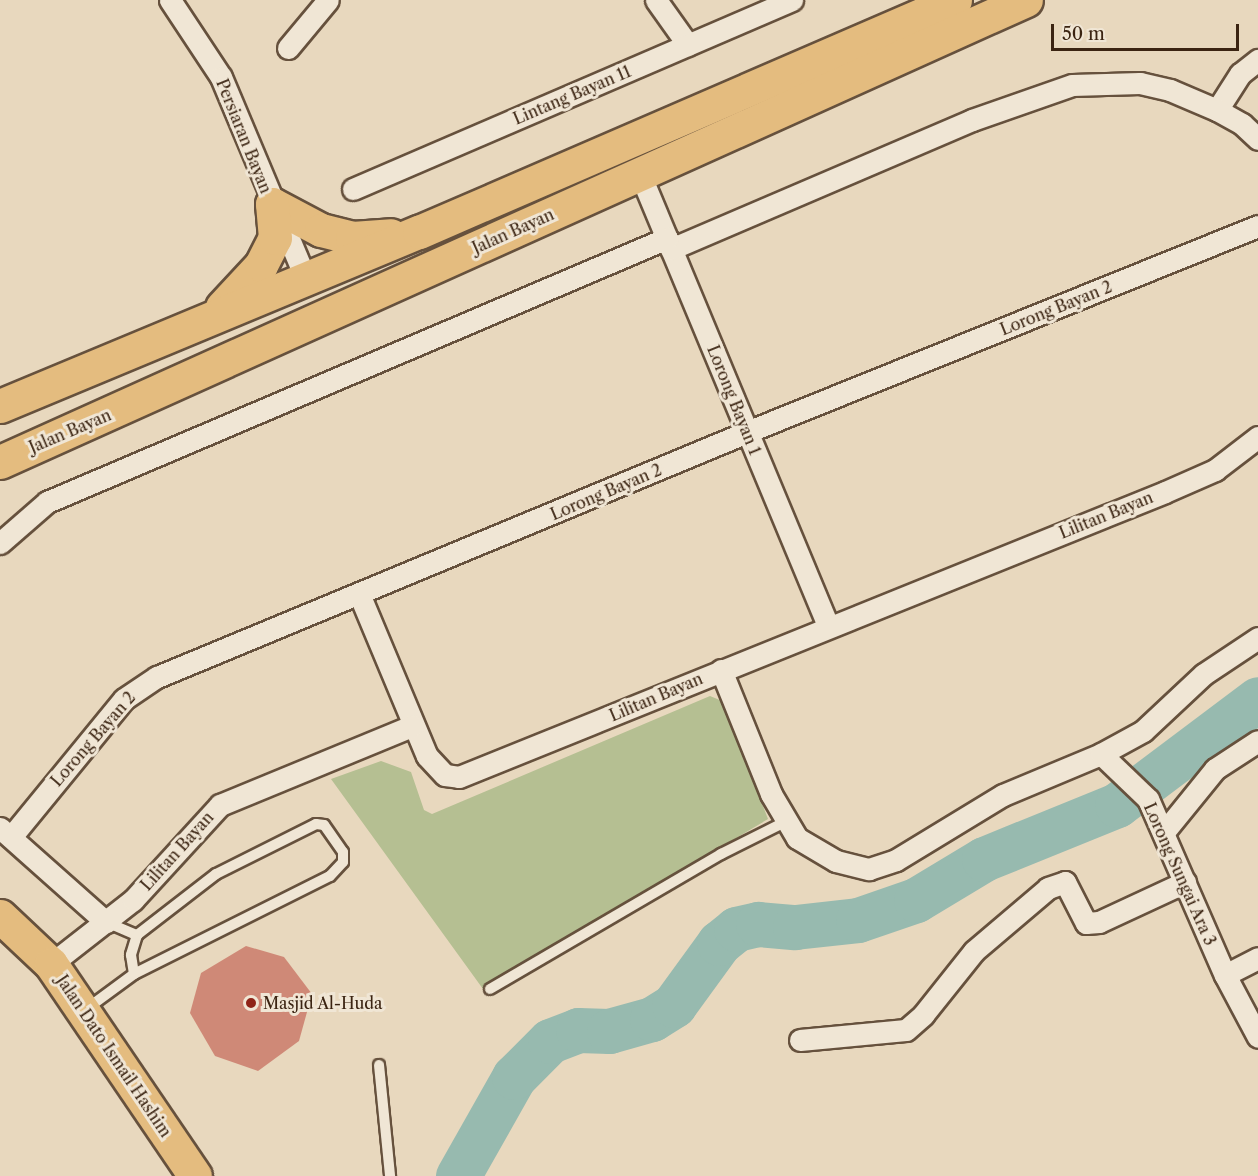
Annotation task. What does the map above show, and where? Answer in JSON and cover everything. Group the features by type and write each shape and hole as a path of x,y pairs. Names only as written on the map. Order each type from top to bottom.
{"main road":[{"path":"0,406 418,232 955,0"},
{"name":"Jalan Bayan","path":"0,462 229,362 433,267 1026,0"},
{"path":"272,204 321,230 352,238 418,232"},
{"path":"214,315 261,265 275,238 272,204"},
{"path":"306,279 315,292 332,298 433,267"},
{"path":"229,362 299,311 308,295 306,279"},
{"name":"Jalan Dato Ismail Hashim","path":"0,916 51,964 85,1010 195,1176"}],"street":[{"name":"Persiaran Bayan","path":"170,0 221,77 272,204 306,279"},
{"path":"288,48 328,0"},
{"path":"656,0 688,45"},
{"name":"Lintang Bayan 11","path":"352,189 792,0"},
{"path":"1217,110 1240,74 1258,60"},
{"path":"0,543 47,502 669,243 972,120 1071,85 1140,83 1170,90 1217,110 1258,140"},
{"name":"Lorong Bayan 1","path":"640,174 828,626"},
{"name":"Lorong Bayan 2","path":"5,832 124,699 140,686 360,596 747,432 1258,226"},
{"name":"Lilitan Bayan","path":"51,964 133,900 219,805 412,726 434,766 445,775 459,777 1215,470 1258,437"},
{"path":"360,596 412,726"},
{"path":"721,670 784,822 797,838 836,861 858,868 882,867 1003,795 1105,756 1143,731 1204,674 1258,638"},
{"path":"1164,832 1215,770 1258,741"},
{"name":"Lorong Sungai Ara 3","path":"1105,756 1148,799 1225,975 1258,1037"},
{"path":"5,832 106,922"},
{"path":"800,1040 906,1030 974,951 1048,888 1065,882 1086,923 1100,922 1185,882"},
{"path":"1225,975 1258,958"}],"lane":[{"path":"490,989 721,854 784,822"},
{"path":"85,1010 134,975 330,876 343,862 343,852 324,825 309,825 216,874 138,935 131,955 134,975"},
{"path":"106,922 138,935"},
{"path":"379,1065 390,1176"}],"green space":[{"path":"710,696 722,701 768,819 483,989 331,779 381,761 411,772 424,810 432,814"}],"building":[{"name":"Masjid Al-Huda","path":"246,946 284,957 312,994 299,1041 258,1071 215,1056 190,1013 201,973"}],"waterway":[{"path":"458,1176 514,1077 550,1041 578,1030 609,1031 652,1019 674,1005 719,943 736,929 758,924 795,927 858,920 916,900 984,859 1117,805 1258,699"}],"place":[{"name":"Masjid Al-Huda","path":"251,1003"}]}
